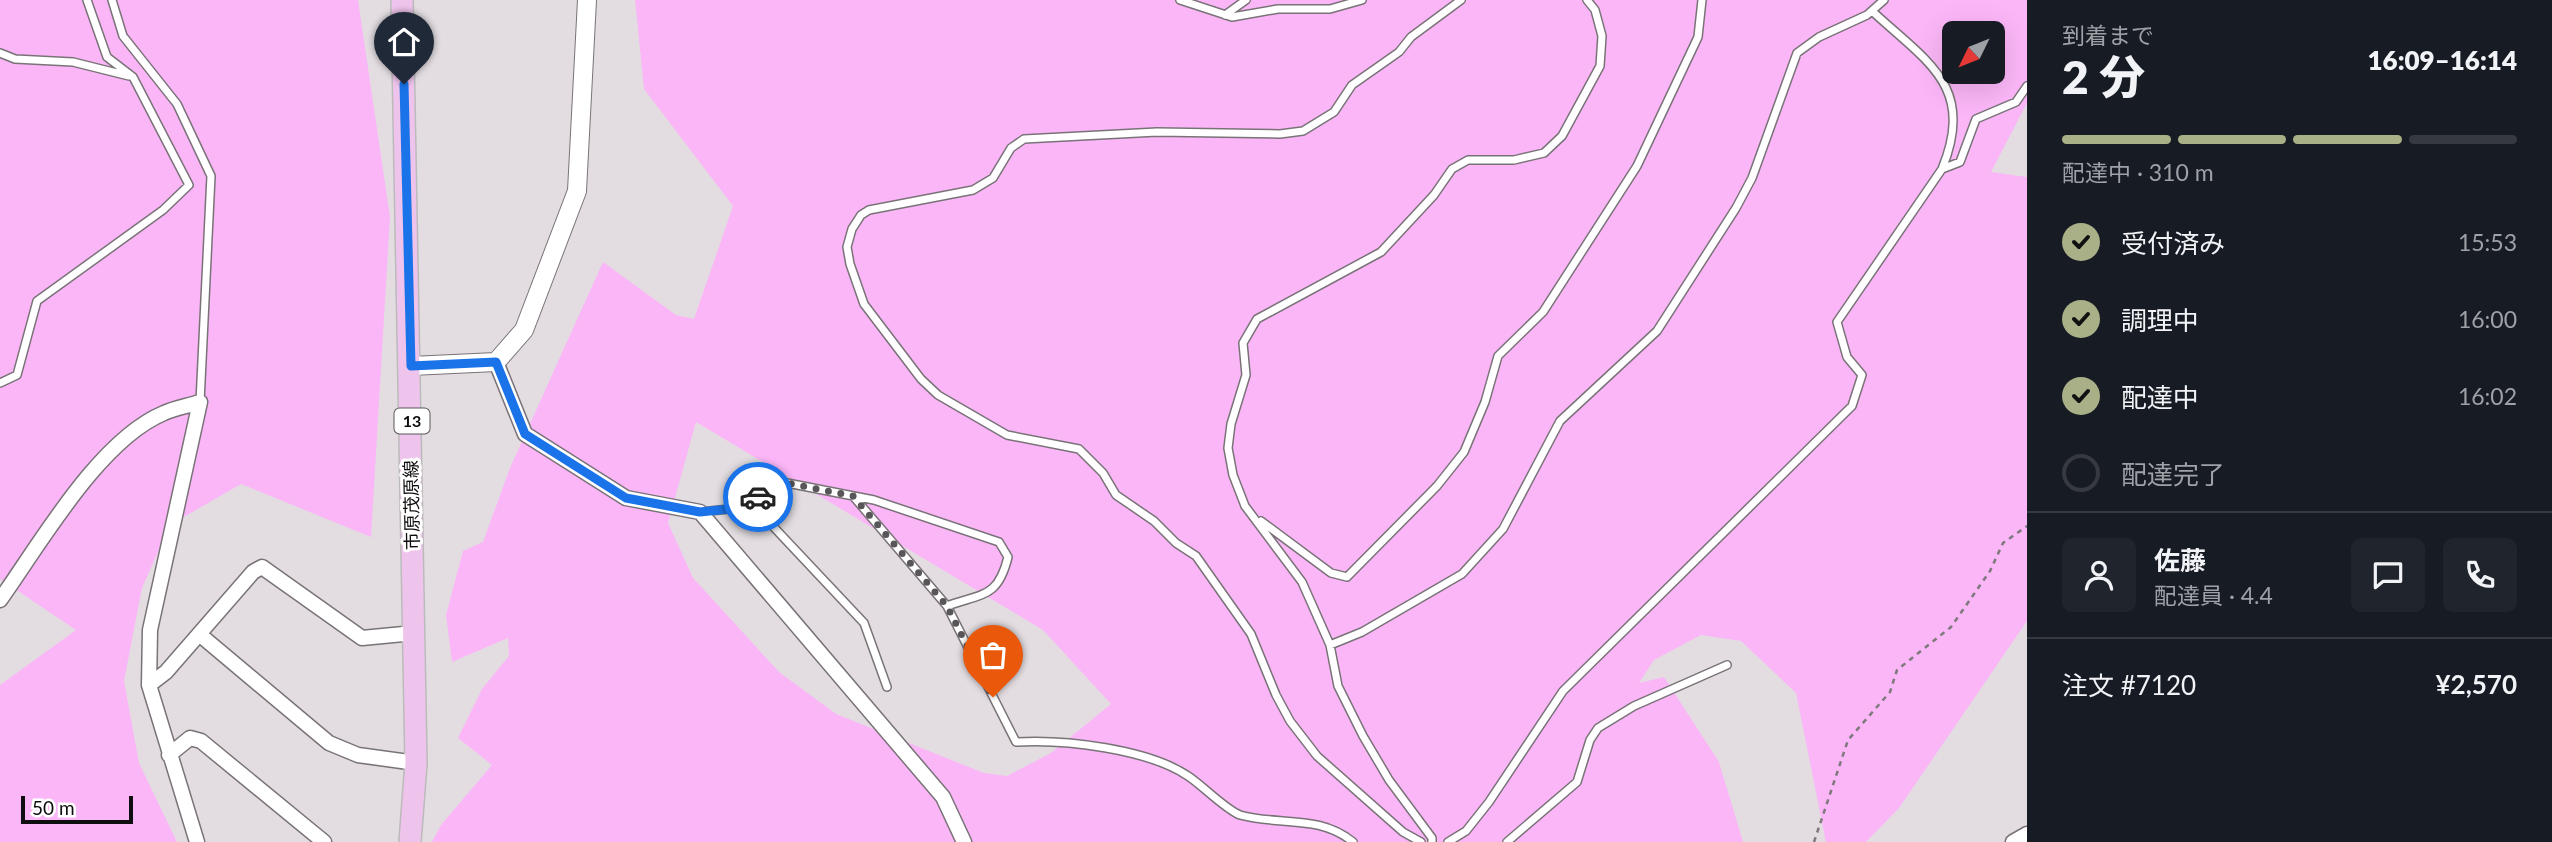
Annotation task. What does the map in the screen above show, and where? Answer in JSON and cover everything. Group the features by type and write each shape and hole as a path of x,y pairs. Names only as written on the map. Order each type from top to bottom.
{"main road":[{"name":"市原茂原線","path":"402,0 411,366 416,763 410,842"}],"street":[{"path":"411,366 496,362 524,330 577,191 587,0"},
{"path":"496,362 525,434 626,498 700,512 943,797 964,842"},
{"path":"0,600 90,473 126,438 163,413 200,402 150,630 149,685 197,842"},
{"path":"149,685 199,634 253,572 262,567 362,638 414,634"},
{"path":"199,634 329,744 358,755 416,763"},
{"path":"169,755 190,738 201,741 324,842"},
{"path":"2013,842 2027,834"}],"lane":[{"path":"0,383 17,375 37,301 163,210 189,185 133,77 107,57 87,0"},
{"path":"112,0 123,36 177,104 211,176 200,402"},
{"path":"1180,0 1232,17 1278,9 1330,9 1362,0"},
{"path":"1226,15 1246,0"},
{"path":"1421,842 1403,832 1317,756 1290,721 1276,695 1251,634 1196,556 1176,543 1154,521 1116,495 1086,454 1079,449 1007,435 938,395 921,379 864,304 847,247 852,229 861,215 869,211 973,190 993,178 1011,148 1024,139 1157,132 1280,134 1303,131 1334,112 1352,85 1399,52 1411,37 1461,0"},
{"path":"1432,842 1432,838 1389,779 1363,736 1338,686 1330,645 1302,582 1245,506 1233,474 1228,448 1246,374 1243,343 1257,319 1381,252 1434,195 1452,169 1468,160 1514,160 1544,153 1562,136 1600,66 1602,36 1595,10 1587,0"},
{"path":"1255,517 1283,535 1331,573 1347,576 1437,486 1464,452 1485,402 1498,356 1543,313 1637,166 1698,37 1702,0"},
{"path":"1330,645 1362,632 1462,574 1503,529 1560,421 1657,331 1736,208 1752,178 1797,53 1819,37 1872,11 1884,0"},
{"path":"1448,842 1466,831 1489,802 1563,691 1852,406 1862,375 1846,357 1837,322 1942,169 1954,142 1954,110 1944,80 1872,11"},
{"path":"0,53 15,59 73,62 133,77"},
{"path":"1942,169 1960,162 1976,118 2016,103 2027,86"},
{"path":"700,512 747,507 782,482 853,496 999,542 1008,557 1002,580 994,589 947,606"},
{"path":"853,496 947,606 1016,742 1050,742 1152,759 1186,775 1238,814 1319,823 1353,842"},
{"path":"751,503 864,623 887,687"},
{"path":"1507,842 1577,782 1590,740 1598,728 1634,706 1727,665"}],"path":[{"path":"1814,842 1848,740 1890,692 1897,670 1951,627 1990,571 2003,543 2027,526"}],"shaded area":[{"path":"0,0 358,0 390,217 371,537 241,484 170,525 142,588 124,681 139,763 177,842 0,842 0,685 76,630 0,579"},
{"path":"635,0 2027,0 2027,103 1991,172 2027,177 2027,621 1899,808 1866,842 1826,842 1796,693 1741,641 1701,635 1654,660 1639,683 1664,677 1719,762 1743,842 432,842 441,825 492,765 458,738 482,689 509,656 508,638 452,662 446,615 463,551 483,542 510,468 603,262 676,315 694,319 733,206 644,89","holes":["696,422 1043,630 1111,704 1051,753 1007,776 984,773 836,714 779,672 693,578 668,523"]}],"way so far":[{"path":"758,497 782,482 853,496 947,606 993,697"}],"route":[{"path":"404,84 411,366 496,362 525,434 558,458 626,498 700,512 747,507 758,497"}]}
